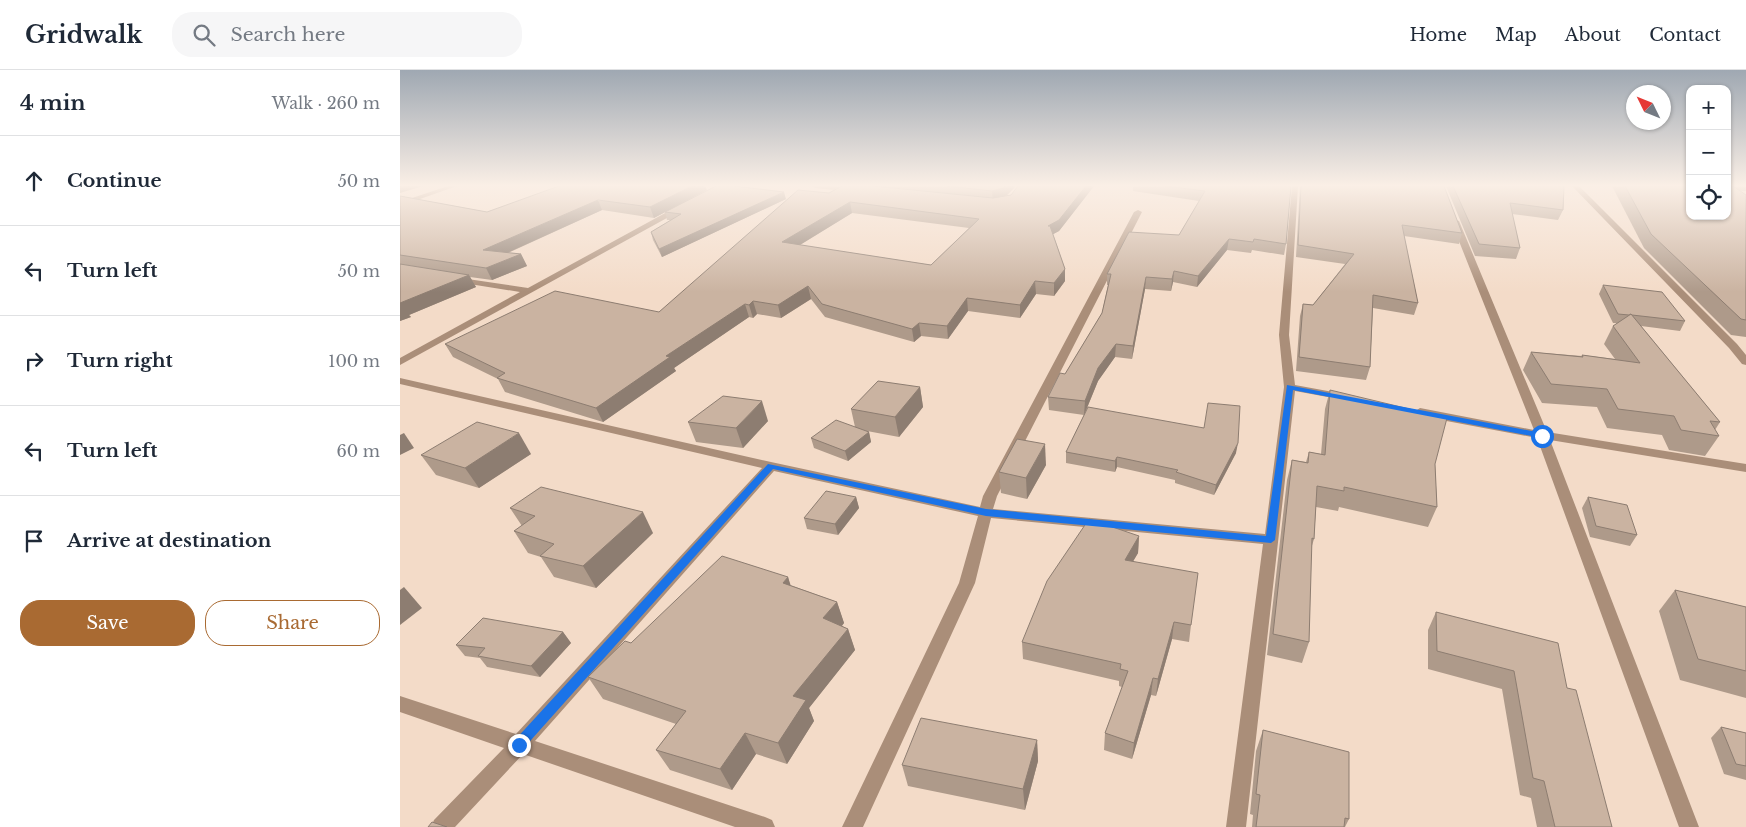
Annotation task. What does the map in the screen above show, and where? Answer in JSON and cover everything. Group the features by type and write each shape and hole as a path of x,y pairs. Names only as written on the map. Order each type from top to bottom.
{"street":[{"path":"400,362 656,221"},
{"path":"852,827 967,583 994,487 1133,221"},
{"path":"1236,827 1290,387 1284,335 1292,221"},
{"path":"1455,221 1542,436 1689,827"},
{"path":"1610,221 1733,346 1746,362"},
{"path":"446,277 529,291"},
{"path":"400,381 771,466 986,512 1271,540"},
{"path":"1290,387 1358,400"},
{"path":"1406,409 1542,436 1746,468"},
{"path":"441,827 519,745 771,466"},
{"path":"400,704 766,827"}],"building":[{"path":"400,221 549,221 483,250 521,254 486,268 400,255"},
{"path":"669,221 720,221 659,249 651,232"},
{"path":"762,221 817,221 782,242 931,265 977,221 1057,221 1048,226 1050,226 1065,269 1054,283 1035,281 1020,305 967,298 947,326 919,323 912,329 822,304 808,286 778,305 753,301 749,305 745,304 666,356 670,357 596,408 497,378 505,373 445,344 555,291 659,312"},
{"path":"1187,221 1288,221 1286,244 1254,239 1253,242 1229,239 1198,276 1174,271 1172,279 1146,277 1133,346 1116,344 1098,368 1085,401 1048,397 1060,373 1065,374 1102,313 1111,274 1107,274 1129,232 1179,235"},
{"path":"1299,221 1458,221 1462,233 1402,225 1418,303 1373,295 1370,367 1299,357 1303,304 1313,305 1354,254 1298,245"},
{"path":"1469,221 1514,221 1520,248 1479,244"},
{"path":"1644,221 1746,221 1746,320 1741,319 1651,234"},
{"path":"400,264 469,275 400,303"},
{"path":"1603,285 1662,292 1685,321 1618,314"},
{"path":"1631,314 1720,422 1710,421 1719,436 1681,430 1674,416 1618,409 1607,389 1551,384 1531,352 1583,357 1582,355 1640,363 1613,326"},
{"path":"878,381 920,387 895,417 851,409"},
{"path":"1330,390 1447,418 1435,464 1437,507 1344,487 1344,491 1317,486 1314,539 1312,538 1309,642 1273,634 1292,460 1308,463 1309,452 1325,455"},
{"path":"723,396 762,401 736,428 688,422"},
{"path":"1208,403 1240,406 1238,443 1216,485 1176,472 1178,470 1117,457 1115,461 1066,452 1088,407 1204,428"},
{"path":"836,420 869,432 845,451 811,438"},
{"path":"477,422 519,433 465,468 421,455"},
{"path":"1017,439 1045,444 1026,478 999,472"},
{"path":"541,487 643,512 583,566 540,556 554,544 514,531 535,516 510,508"},
{"path":"826,491 856,497 835,524 804,518"},
{"path":"1588,497 1627,505 1637,535 1596,526"},
{"path":"1089,519 1139,536 1125,560 1198,573 1191,625 1174,622 1158,679 1153,678 1134,743 1105,733 1128,671 1120,669 1121,664 1022,642 1047,581"},
{"path":"722,556 788,577 783,583 837,602 823,618 848,629 793,696 806,700 778,743 745,733 720,769 656,750 686,711 588,677 625,641 631,643"},
{"path":"1675,590 1746,607 1746,671 1698,659"},
{"path":"1436,612 1558,643 1567,688 1576,690 1612,827 1555,827 1544,781 1533,778 1514,671 1437,651"},
{"path":"483,618 563,632 531,666 478,656 485,648 456,645"},
{"path":"921,718 1037,740 1023,789 902,765"},
{"path":"1721,727 1746,733 1746,766 1736,764"},
{"path":"1263,730 1349,752 1349,819 1345,818 1344,827 1256,827 1260,795 1256,794"},
{"path":"432,822 447,827 428,827"}],"route":[{"path":"519,745 771,466 986,512 1271,540 1290,387 1542,436"}]}
